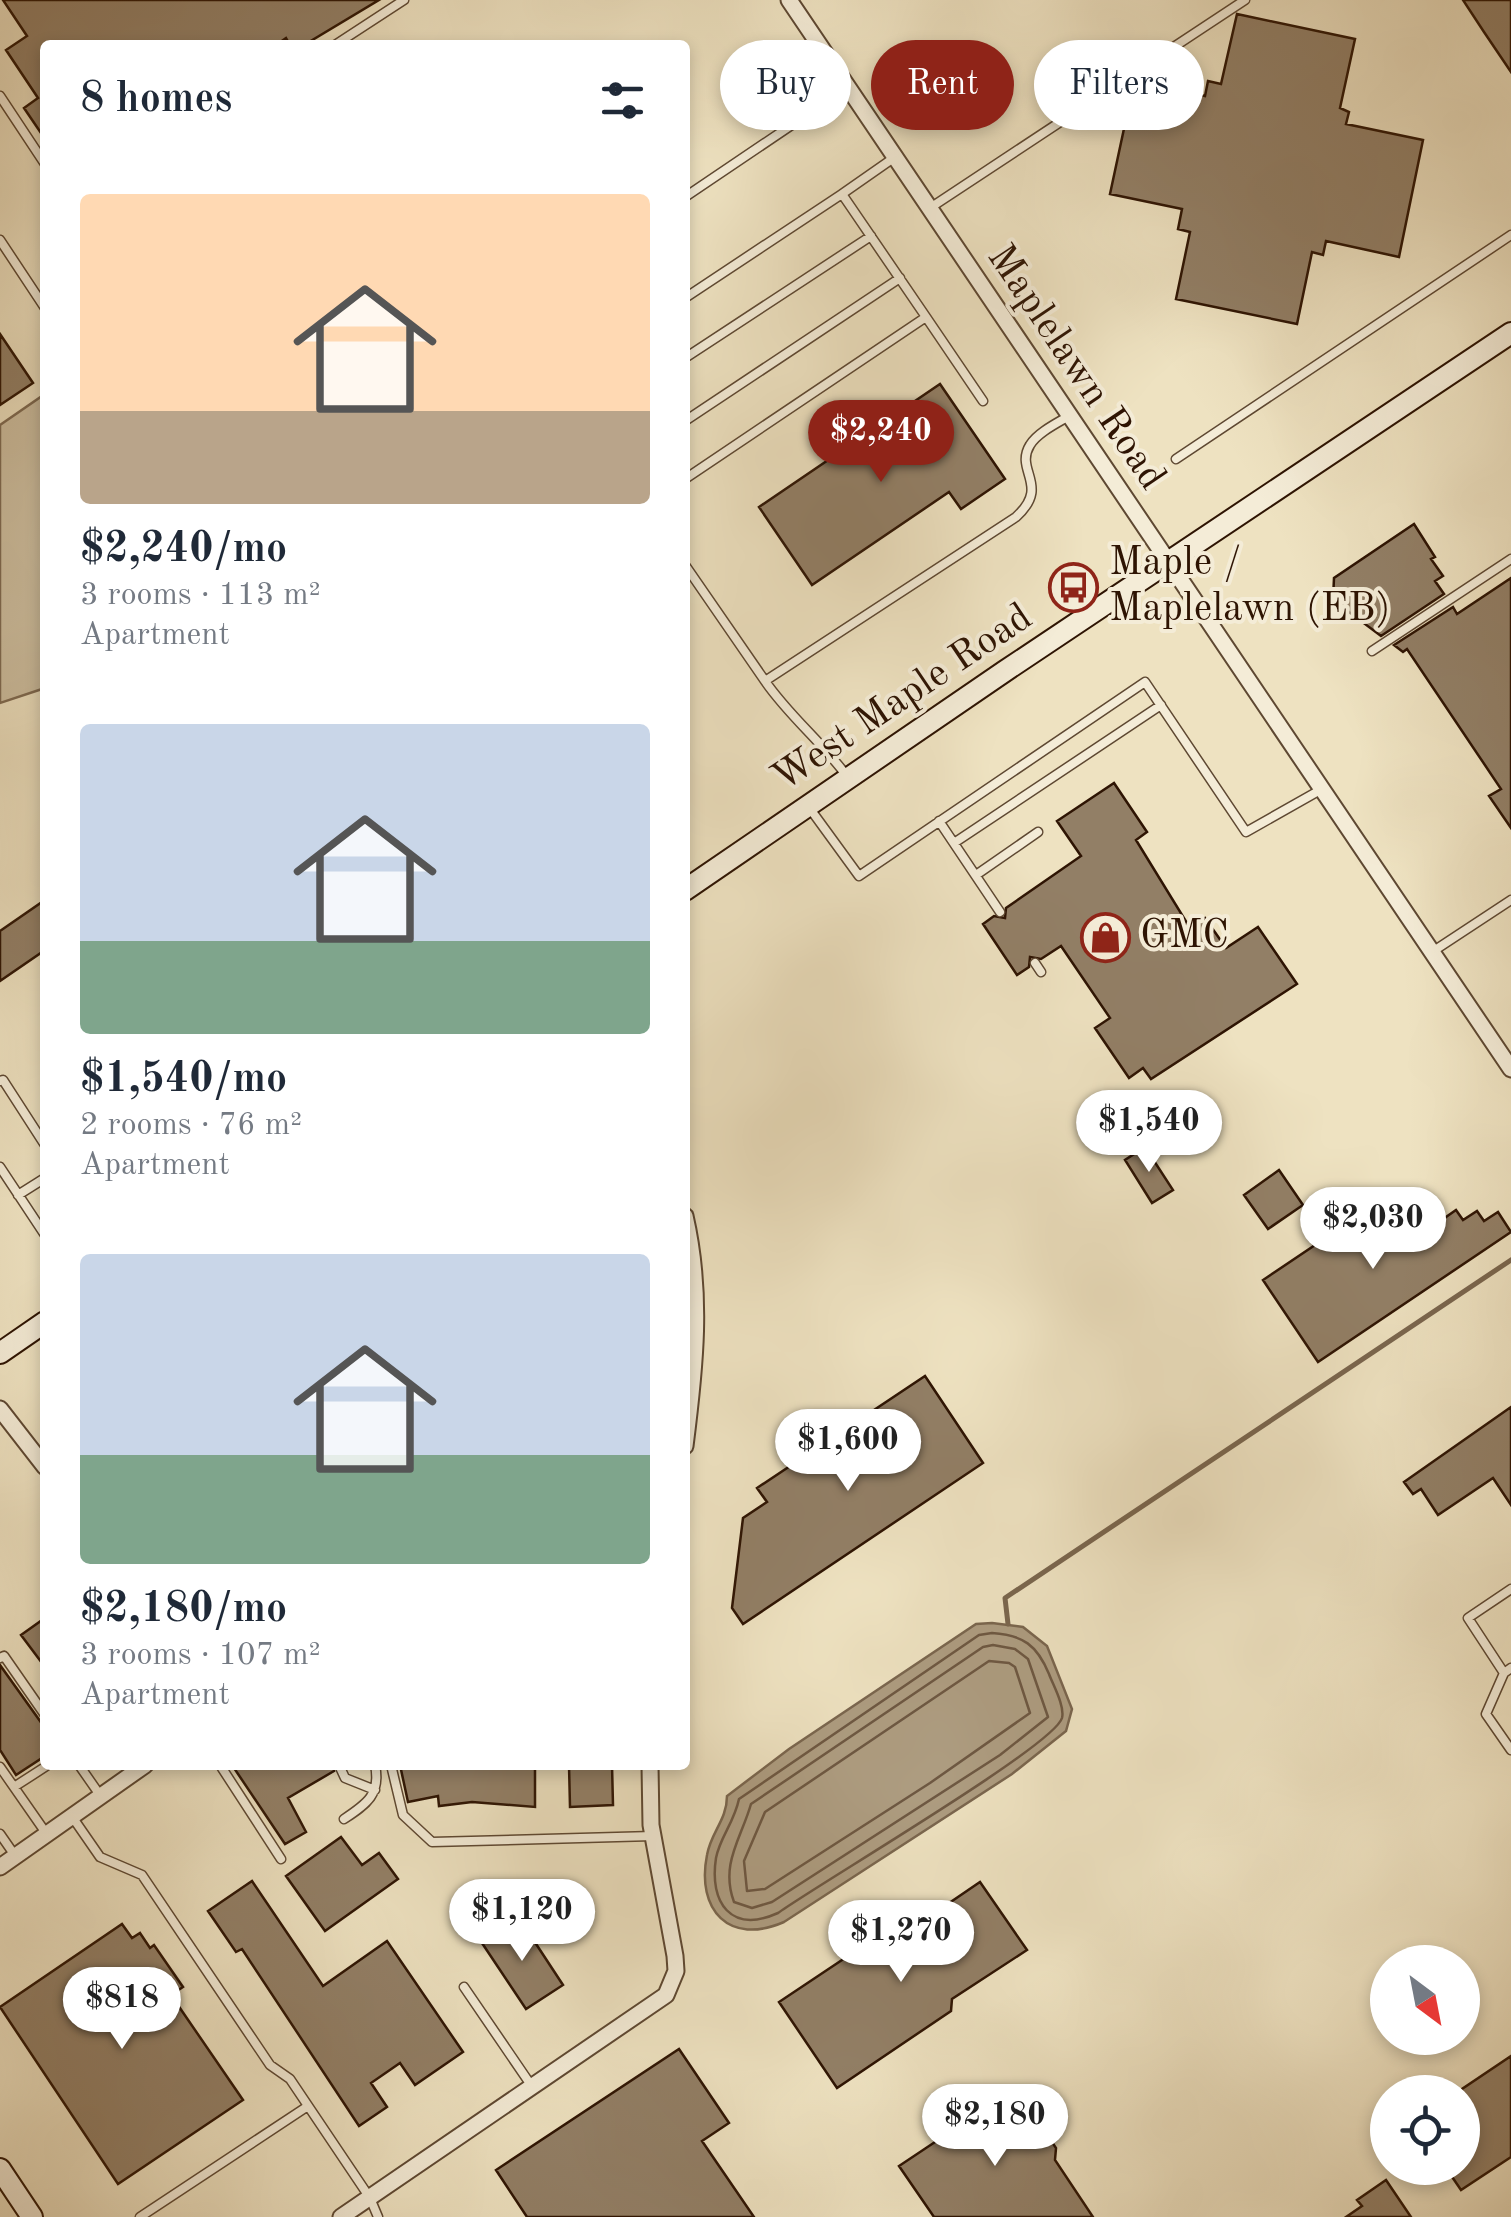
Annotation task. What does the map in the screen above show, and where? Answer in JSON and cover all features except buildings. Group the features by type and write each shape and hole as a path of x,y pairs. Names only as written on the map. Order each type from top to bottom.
{"main road":[{"name":"West Maple Road","path":"690,887 1511,333"},
{"path":"0,1353 40,1325"},
{"path":"0,2171 32,2217"}],"street":[{"name":"Maplelawn Road","path":"789,0 816,40"},
{"name":"Maplelawn Road","path":"851,91 1511,1069"},
{"path":"690,1247 697,1328 690,1397"},
{"path":"0,1409 40,1461"},
{"path":"0,1868 138,1770"},
{"path":"342,2217 666,1994 676,1971 652,1836 650,1770"}],"lane":[{"path":"343,40 404,0"},
{"path":"930,208 1246,0"},
{"path":"0,96 40,156"},
{"path":"690,194 784,130"},
{"path":"690,295 895,157"},
{"path":"842,194 983,401"},
{"path":"1176,459 1511,235"},
{"path":"690,355 871,236"},
{"path":"0,240 40,300"},
{"path":"690,418 900,278"},
{"path":"690,476 926,317"},
{"path":"765,681 1016,517 1029,505 1034,488 1026,461 1030,444 1068,416"},
{"path":"1372,651 1511,559"},
{"path":"690,572 786,711 824,745 848,778"},
{"path":"808,806 858,876 1144,682 1246,832 1322,789"},
{"path":"954,843 1161,706"},
{"path":"939,821 1000,912"},
{"path":"976,875 1038,832"},
{"path":"1432,952 1511,900"},
{"path":"1035,963 1042,972"},
{"path":"0,1082 3,1080 40,1137"},
{"path":"0,1167 40,1227"},
{"path":"18,1195 40,1181"},
{"path":"1511,1590 1468,1618 1508,1670 1486,1714 1511,1750"},
{"path":"0,1658 4,1656 40,1708"},
{"path":"0,1767 47,1835"},
{"path":"14,1788 41,1770"},
{"path":"82,1770 102,1798"},
{"path":"223,1770 281,1858"},
{"path":"342,1770 345,1778 375,1790"},
{"path":"344,1819 370,1803 378,1782 376,1770"},
{"path":"392,1770 403,1816 432,1842 652,1836"},
{"path":"73,1818 100,1857 142,1875 270,2065 290,2078 370,2198 378,2217"},
{"path":"0,1834 16,1857"},
{"path":"464,1987 532,2088"},
{"path":"140,2217 308,2106"}],"shaded area":[{"path":"40,397 40,690 0,703 0,425"}],"water":[{"path":"976,1624 1023,1627 1047,1646 1072,1709 1066,1731 1012,1774 784,1922 747,1929 721,1918 712,1907 705,1875 709,1847 727,1796 789,1749"}],"waterway":[{"path":"1008,1624 1005,1598 1511,1260"}],"place":[{"name":"Maple / Maplelawn (EB)","path":"1074,587"},
{"name":"GMC","path":"1105,937"}]}
